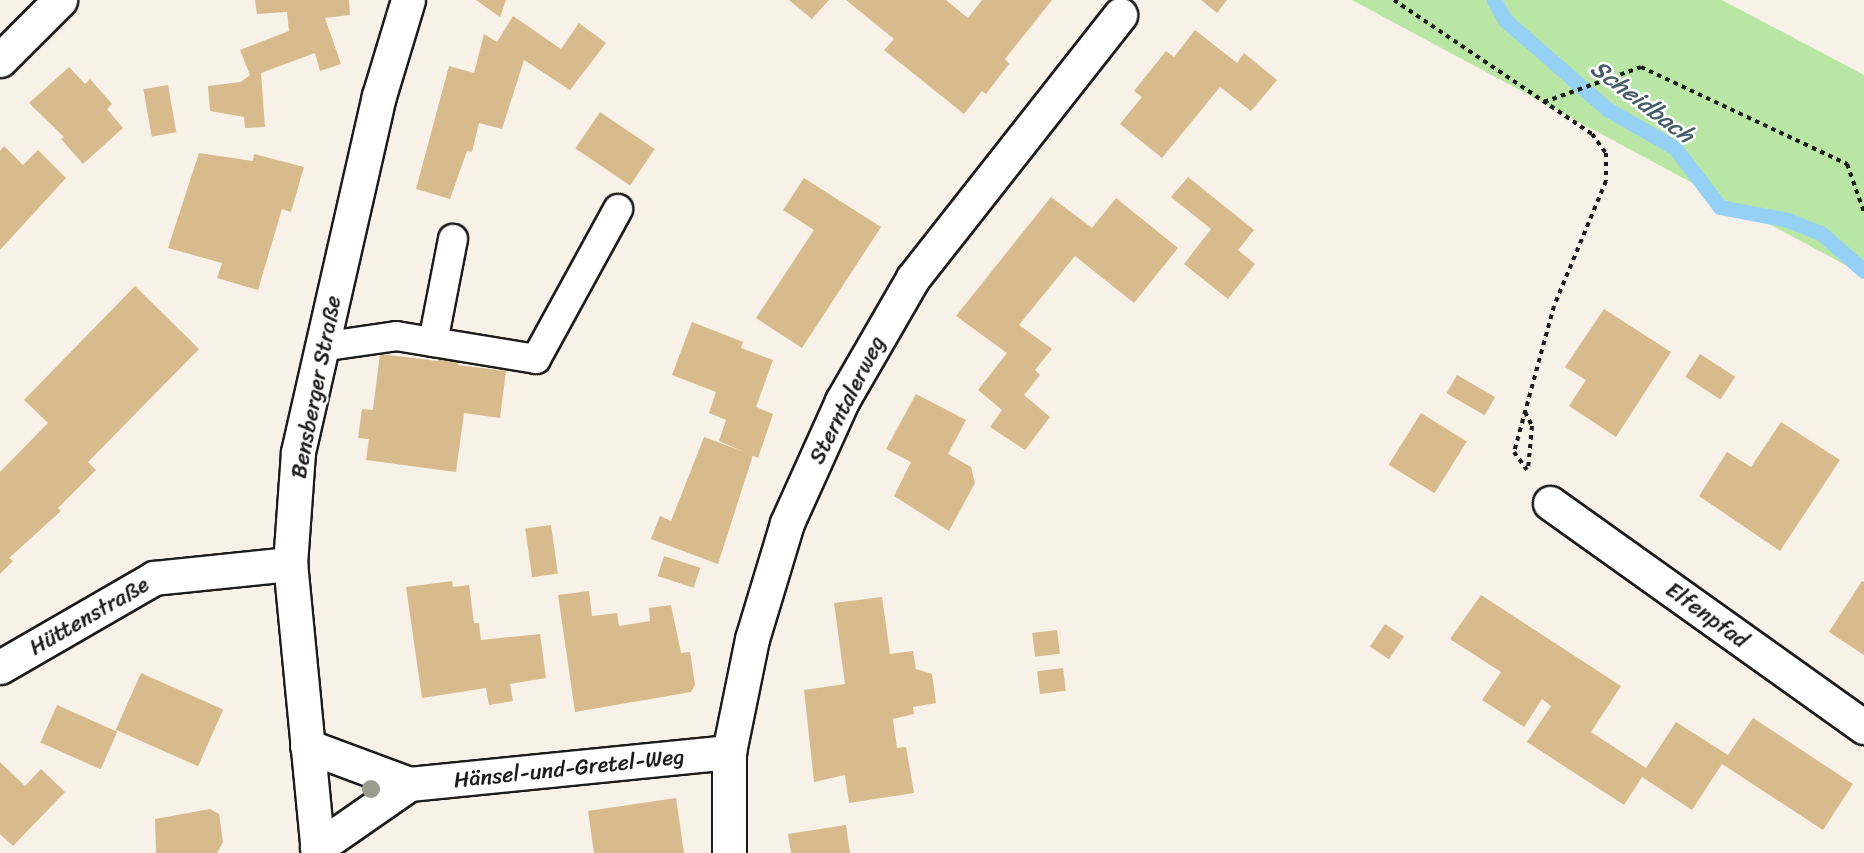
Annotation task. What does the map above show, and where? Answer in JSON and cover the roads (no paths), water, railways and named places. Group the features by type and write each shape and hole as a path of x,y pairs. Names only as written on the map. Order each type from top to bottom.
{"street":[{"path":"0,60 60,0"},
{"name":"Bensberger Straße","path":"318,850 290,564 298,452 379,96 408,0"},
{"name":"Sterntalerweg","path":"729,853 729,752 752,639 787,524 842,401 913,278 1120,15"},
{"name":"Elfenpfad","path":"1550,503 1864,727"},
{"name":"Hüttenstraße","path":"0,667 154,578 290,564"},
{"name":"Hänsel-und-Gretel-Weg","path":"307,746 409,784 729,752"},
{"name":"Hänsel-und-Gretel-Weg","path":"318,850 409,784"}],"lane":[{"path":"321,347 396,336 536,359 618,209"},
{"path":"433,342 453,239"}],"waterway":[{"name":"Scheidbach","path":"1494,0 1505,20 1607,109 1675,148 1720,207 1788,220 1821,233 1864,271"}]}
